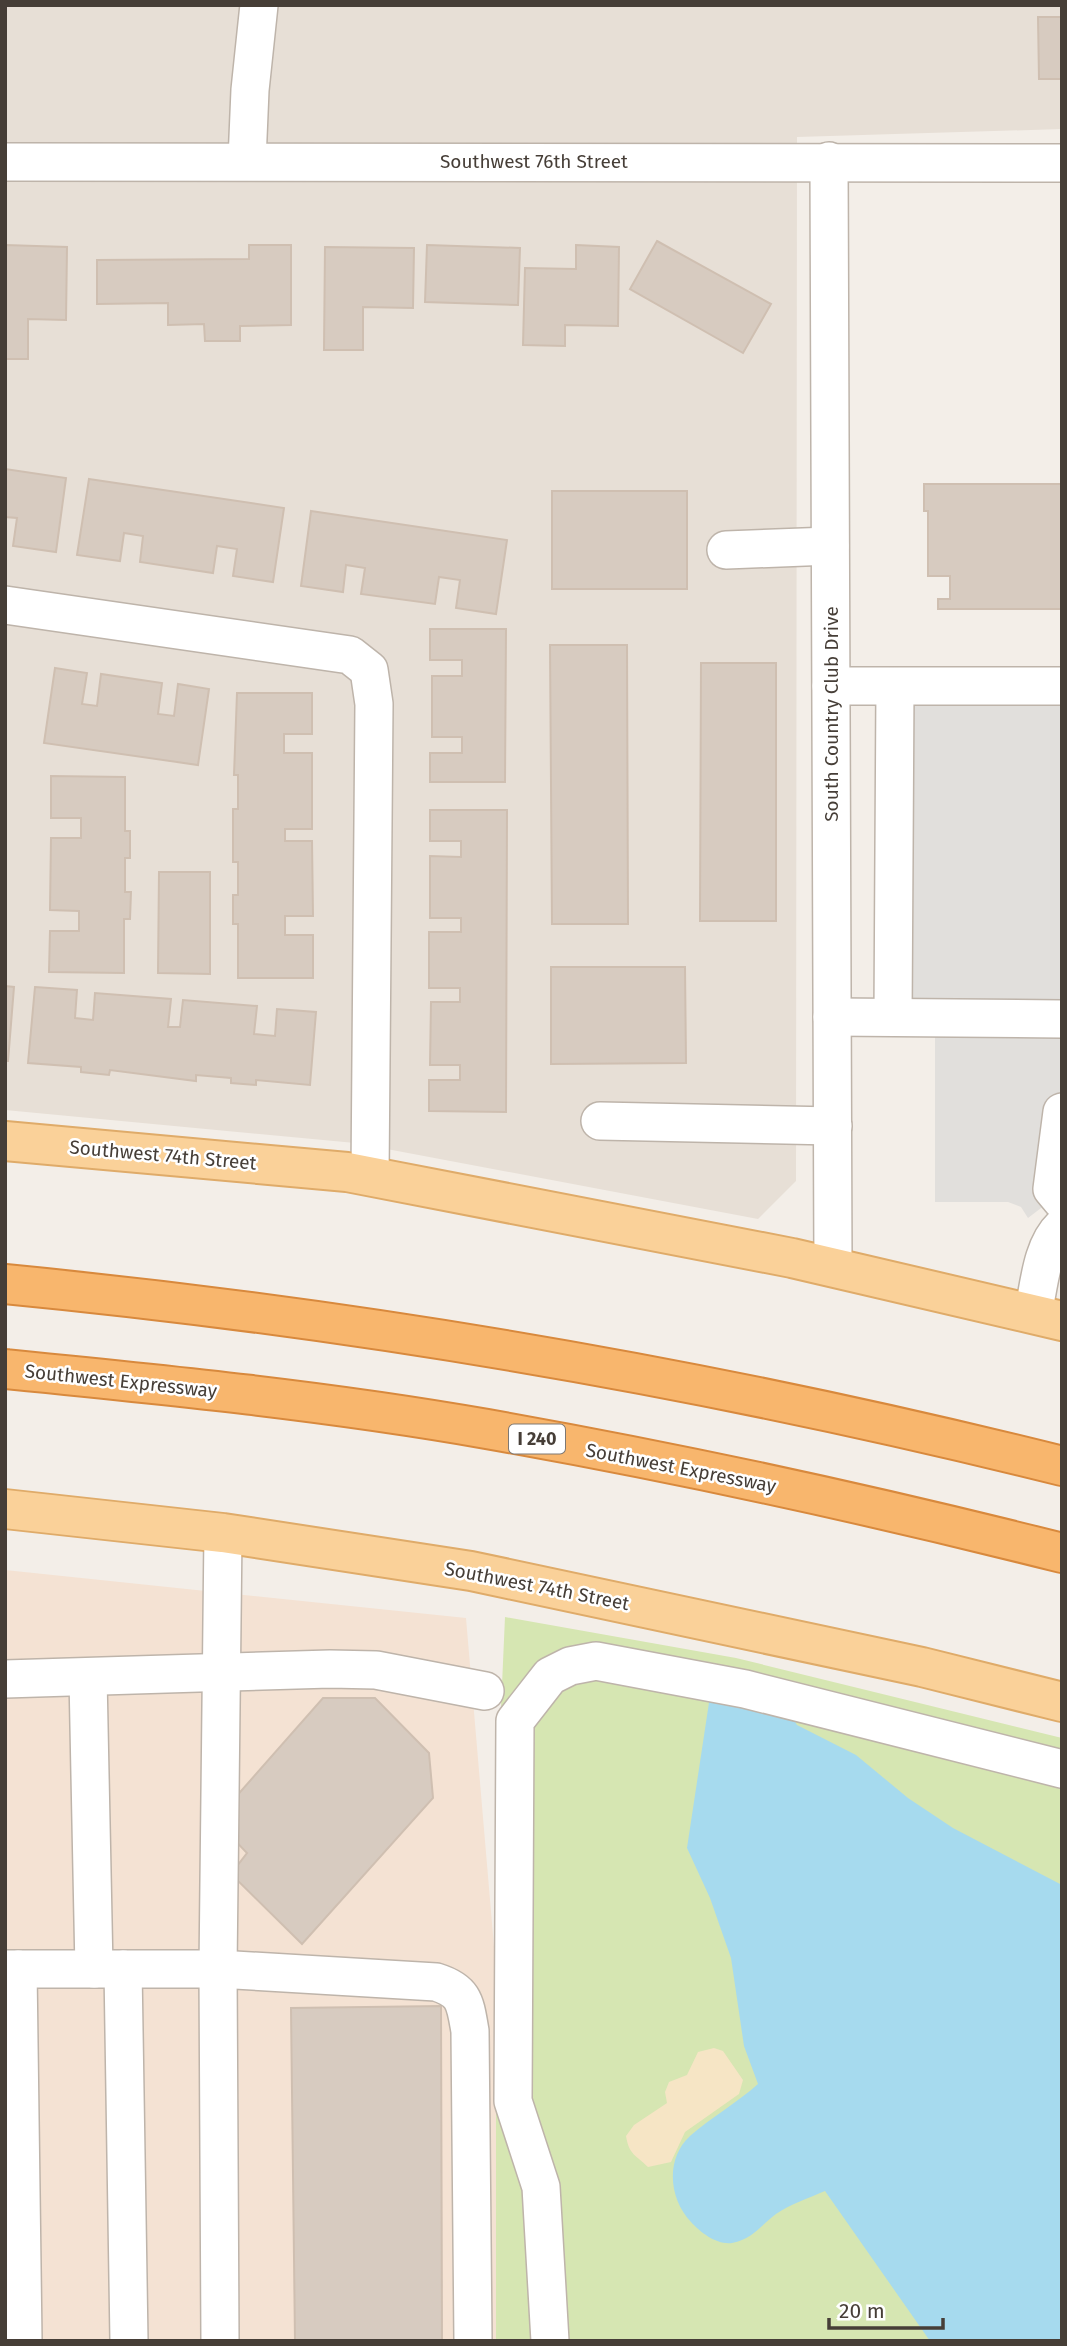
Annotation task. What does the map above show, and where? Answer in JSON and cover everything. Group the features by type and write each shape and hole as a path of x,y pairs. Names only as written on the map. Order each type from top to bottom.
{"highway":[{"path":"5,1284 213,1305 589,1362 768,1396 1062,1466"},
{"name":"Southwest Expressway","path":"5,1369 212,1390 485,1429 742,1479 1062,1553"}],"main road":[{"name":"Southwest 74th Street","path":"5,1141 370,1176 834,1267 1047,1318"},
{"name":"Southwest 74th Street","path":"5,1509 223,1533 471,1571 922,1667 1062,1702"}],"street":[{"path":"247,161 259,5"},
{"name":"South Country Club Drive","path":"829,161 834,1267"},
{"name":"Southwest 76th Street","path":"5,162 1062,163"},
{"path":"726,550 830,547"},
{"path":"5,605 350,655 369,670 374,704 370,1176"},
{"path":"831,686 1062,686"},
{"path":"893,1017 895,687"},
{"path":"832,1017 1062,1019"},
{"path":"1062,1112 1052,1189 1062,1201"},
{"path":"600,1121 834,1126"},
{"path":"1047,1318 1045,1260 1054,1234 1062,1227"},
{"path":"220,2341 218,1969 223,1533"},
{"path":"550,2341 541,2187 513,2101 513,2087 515,1721 550,1676 570,1666 596,1661 745,1689 1062,1769"},
{"path":"5,1679 376,1670 485,1691"},
{"path":"88,1677 108,1969 128,2341"},
{"path":"23,2341 12,1969 218,1969 436,1982 453,1987 465,2003 470,2031 472,2341"}],"shaded area":[{"path":"5,5 1062,5 1062,129 797,137 796,1181 758,1219 355,1143 5,1110"},
{"path":"877,701 1062,701 1062,1192 1028,1218 1021,1207 1008,1202 935,1202 935,1035 876,1035"},
{"path":"5,1570 466,1618 496,1970 496,2341 5,2341"}],"green space":[{"path":"505,1617 736,1658 1062,1738 1062,2341 496,2341 496,1821"}],"sand":[{"path":"714,2048 723,2051 743,2080 739,2094 685,2132 671,2162 648,2167 631,2151 626,2136 634,2125 667,2103 665,2092 669,2082 687,2075 698,2052"}],"water":[{"path":"710,1696 791,1715 797,1725 856,1755 908,1798 953,1828 1062,1885 1062,2341 930,2341 825,2191 781,2210 751,2235 732,2243 710,2237 684,2213 674,2191 673,2179 674,2167 682,2145 698,2129 758,2084 744,2046 731,1958 710,1898 687,1848"}],"building":[{"path":"1038,17 1062,17 1062,79 1039,79"},
{"path":"657,241 771,304 743,353 630,289"},
{"path":"5,245 67,247 66,320 28,319 28,359 5,359"},
{"path":"249,245 291,245 291,325 240,326 240,341 205,341 204,324 168,325 168,303 97,304 97,260 249,259"},
{"path":"427,245 520,248 518,305 425,302"},
{"path":"576,245 619,247 618,326 565,325 565,346 523,345 525,268 576,269"},
{"path":"325,247 414,248 413,308 363,307 363,350 324,350"},
{"path":"5,469 66,478 56,552 13,546 17,518 5,517"},
{"path":"89,479 284,508 273,582 233,576 237,549 217,546 213,573 140,562 143,536 124,533 120,561 77,555"},
{"path":"924,484 1062,484 1062,609 938,609 938,599 950,599 950,576 928,576 928,511 924,511"},
{"path":"552,491 687,491 687,589 552,589"},
{"path":"311,511 507,540 496,614 456,608 460,580 439,577 435,604 361,594 365,568 346,565 343,592 301,586"},
{"path":"430,629 506,629 505,782 430,782 430,753 462,753 462,737 432,737 432,676 462,676 462,660 430,660"},
{"path":"550,645 627,645 628,924 552,924"},
{"path":"701,663 776,663 776,921 700,921"},
{"path":"55,668 87,673 82,704 97,706 101,674 162,683 158,714 174,716 178,684 209,689 198,765 44,743"},
{"path":"237,693 312,693 312,734 284,734 284,753 312,753 312,829 285,829 285,841 312,841 313,916 285,916 285,935 313,935 313,978 238,978 238,924 233,924 233,895 238,895 238,862 233,862 233,809 238,809 238,775 234,775"},
{"path":"51,776 125,777 125,831 130,831 130,858 125,858 125,892 131,892 130,919 124,919 124,973 49,972 50,931 79,931 79,911 50,910 51,838 81,838 81,818 51,818"},
{"path":"430,810 507,810 506,1112 429,1111 429,1080 460,1080 460,1065 430,1065 431,1002 460,1002 460,988 429,988 429,932 461,932 461,918 430,918 430,856 461,857 461,841 430,841"},
{"path":"159,872 210,872 210,974 158,973"},
{"path":"551,967 685,967 686,1063 551,1064"},
{"path":"5,986 14,987 8,1061 5,1061"},
{"path":"35,987 77,990 75,1018 93,1020 95,993 171,999 168,1027 180,1027 183,1000 257,1006 254,1034 275,1036 277,1009 316,1012 310,1085 256,1080 256,1085 231,1083 231,1078 196,1075 196,1081 110,1070 109,1075 81,1072 81,1067 28,1063"},
{"path":"323,1698 375,1698 429,1753 433,1798 302,1944 231,1874 247,1853 226,1831 234,1799"},
{"path":"441,2006 442,2341 295,2341 291,2008"}]}
